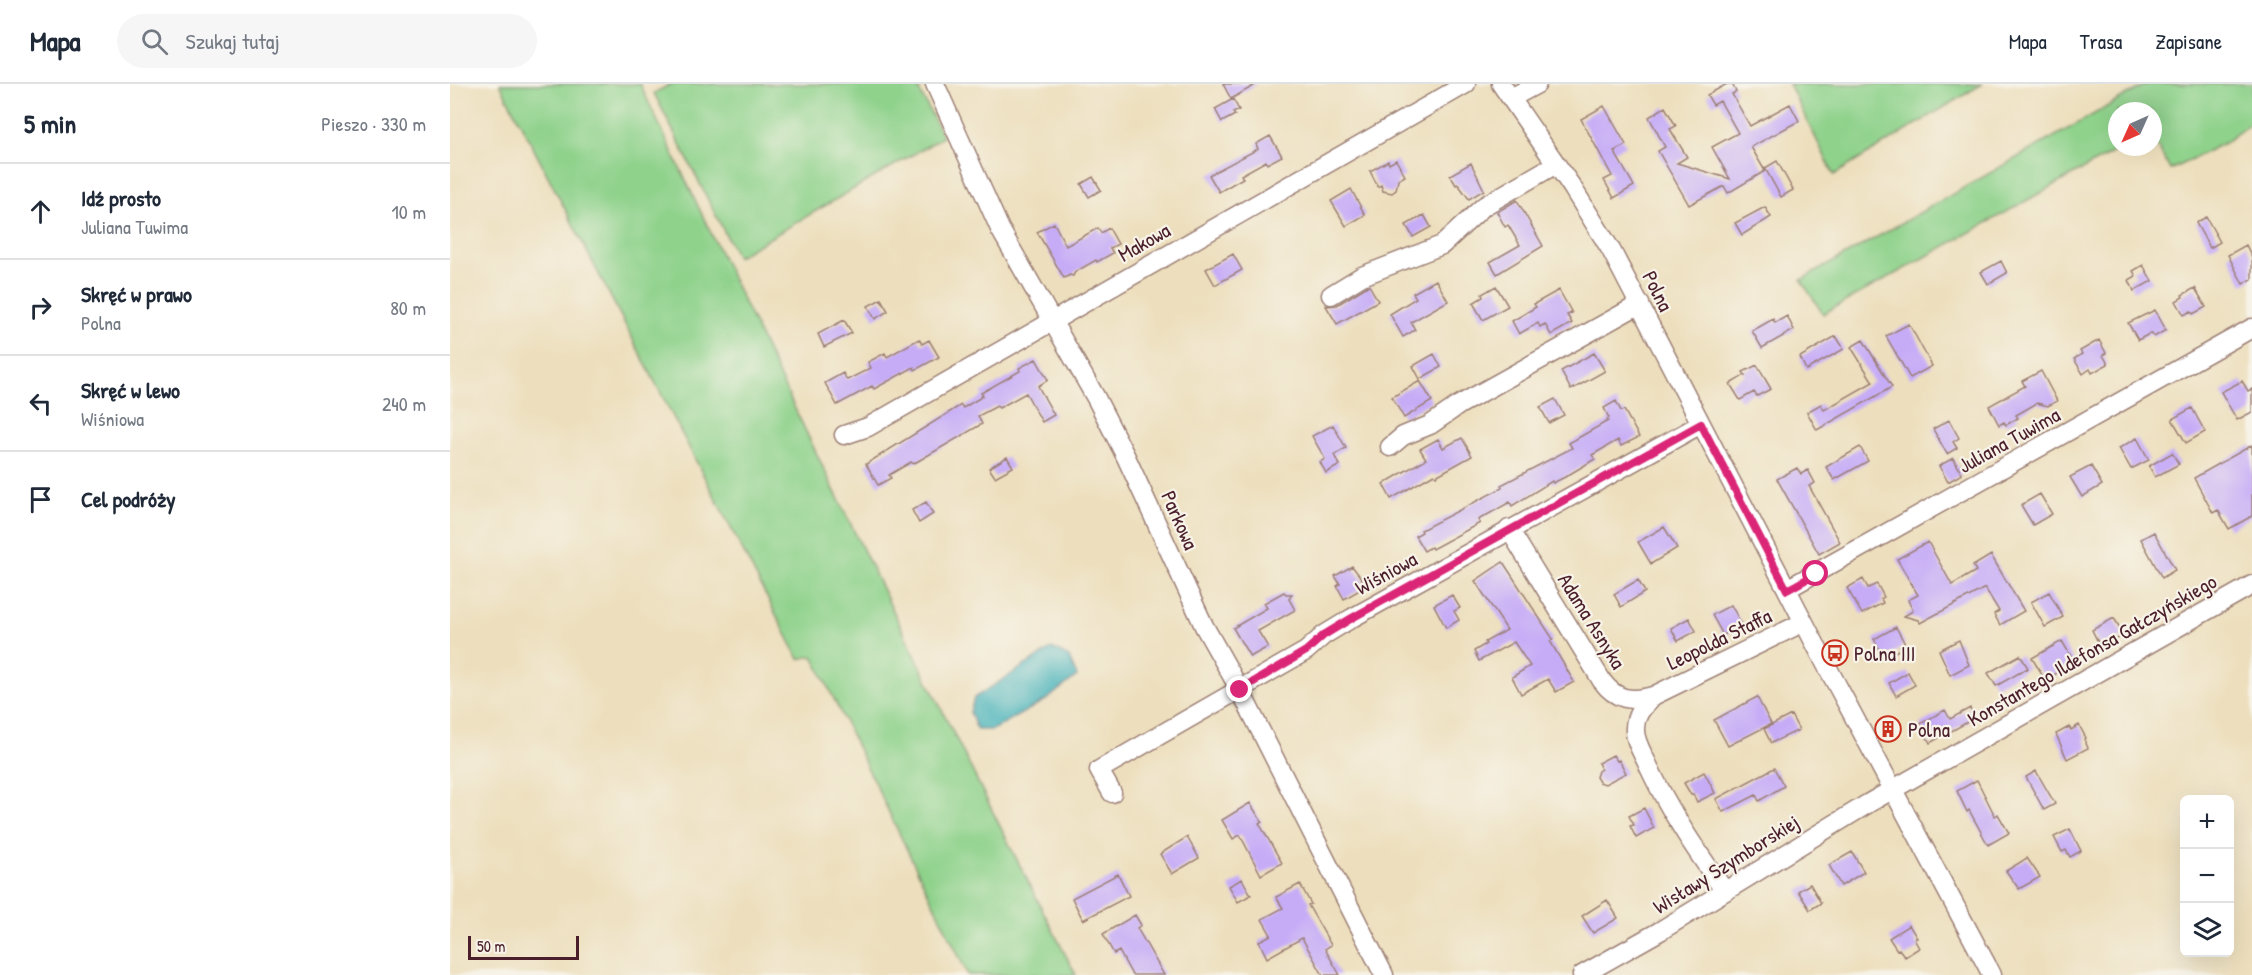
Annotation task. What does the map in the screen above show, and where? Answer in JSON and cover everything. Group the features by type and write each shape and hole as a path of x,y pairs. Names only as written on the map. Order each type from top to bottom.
{"street":[{"name":"Parkowa","path":"935,84 1000,229 1107,418 1204,626 1240,690 1384,975"},
{"name":"Makowa","path":"844,435 868,427 1466,84"},
{"path":"1506,91 1537,84"},
{"name":"Polna","path":"1506,91 1601,231 1787,590 1992,975"},
{"path":"1330,295 1362,276 1443,245 1484,206 1556,164"},
{"path":"1389,447 1403,436 1430,425 1459,405 1640,304"},
{"name":"Juliana Tuwima","path":"1787,590 2252,328"},
{"name":"Wiśniowa","path":"1112,793 1099,770 1306,651 1333,629 1701,424"},
{"name":"Adama Asnyka","path":"1509,529 1606,686 1632,700 1653,696"},
{"name":"Konstantego Ildefonsa Gałczyńskiego","path":"1892,789 2252,585"},
{"name":"Leopolda Staffa","path":"1653,696 1804,622"},
{"path":"1653,696 1642,708 1636,720 1638,744 1673,815 1724,890"},
{"name":"Wisławy Szymborskiej","path":"1582,975 1660,931 1892,789"}],"green space":[{"path":"500,84 640,84 909,643 1076,975 968,975 813,656 799,659"},
{"path":"671,84 916,84 943,137 737,257 654,93"},
{"path":"1789,84 1982,84 1834,175"},
{"path":"2147,84 2252,84 2252,122 2224,143 2170,170 2162,155 2162,102 2115,102"},
{"path":"2108,106 2108,155 1823,314 1801,280"}],"water":[{"path":"1052,648 1069,657 1077,676 1046,700 992,730 977,730 970,712 974,698"}],"building":[{"path":"1223,84 1257,84 1231,99"},
{"path":"1727,84 1732,84 1736,92 1732,94 1750,126 1790,104 1799,121 1751,147 1765,171 1728,193 1724,186 1689,205 1658,151 1665,147 1649,117 1665,107 1676,126 1670,129 1687,157 1677,163 1730,179 1712,147 1738,133 1720,101 1713,105 1707,95"},
{"path":"1233,99 1239,110 1222,122 1215,109"},
{"path":"1604,106 1626,145 1614,151 1634,186 1614,198 1604,180 1612,176 1581,119"},
{"path":"1270,136 1282,156 1267,164 1266,161 1241,175 1243,178 1219,192 1209,175 1258,149 1256,144"},
{"path":"1396,160 1405,176 1398,180 1396,190 1392,193 1383,191 1381,185 1378,187 1370,171 1388,161 1389,164"},
{"path":"1777,161 1793,190 1781,197 1765,168"},
{"path":"1471,163 1484,190 1469,199 1450,175"},
{"path":"1093,177 1101,190 1089,197 1081,184"},
{"path":"1351,189 1365,215 1346,226 1331,201"},
{"path":"1517,200 1543,246 1497,274 1490,262 1520,245 1508,225 1505,227 1497,212"},
{"path":"1765,207 1771,217 1742,235 1735,223"},
{"path":"1424,215 1431,227 1413,237 1406,225"},
{"path":"2206,217 2220,242 2210,248 2196,223"},
{"path":"1054,223 1066,246 1098,228 1101,233 1109,228 1118,244 1110,248 1113,253 1075,272 1073,276 1064,278 1037,232"},
{"path":"2246,245 2252,257 2252,279 2243,284 2228,255"},
{"path":"1233,254 1242,270 1215,285 1206,269"},
{"path":"2001,261 2007,273 1988,284 1981,272"},
{"path":"2143,265 2152,281 2134,291 2129,280 2136,276 2133,271"},
{"path":"1436,280 1448,301 1411,322 1415,330 1403,337 1390,314 1416,298 1413,293"},
{"path":"1369,285 1378,301 1337,324 1326,306 1337,305"},
{"path":"1496,286 1508,306 1483,320 1473,303 1483,297 1482,294"},
{"path":"2195,288 2206,307 2193,314 2191,311 2184,315 2176,301"},
{"path":"1559,290 1572,313 1567,315 1572,323 1551,335 1545,324 1540,327 1538,323 1519,334 1512,321 1536,307 1534,304"},
{"path":"881,299 888,311 875,319 868,306"},
{"path":"2155,310 2166,330 2154,337 2151,333 2138,340 2128,323"},
{"path":"1787,316 1794,330 1762,348 1752,331 1773,319 1775,323"},
{"path":"844,320 852,333 824,347 818,334"},
{"path":"1909,324 1932,366 1910,378 1886,336"},
{"path":"1836,336 1844,349 1806,370 1800,357"},
{"path":"919,339 922,344 929,340 939,357 915,370 914,367 874,389 872,386 837,405 825,383 843,373 847,380 871,368 868,362 885,353 887,357"},
{"path":"1863,340 1892,387 1817,430 1807,412 1821,404 1824,410 1873,382 1851,347"},
{"path":"2099,340 2106,353 2103,355 2108,364 2092,373 2090,369 2083,374 2074,359 2082,354 2080,351"},
{"path":"1594,353 1605,371 1571,390 1561,371"},
{"path":"1434,354 1441,367 1420,379 1413,366"},
{"path":"1036,359 1048,380 1038,386 1054,415 1042,422 1026,393 999,408 997,406 978,416 982,424 913,464 911,462 889,475 891,478 878,485 866,464 961,405 963,408 983,396 981,393"},
{"path":"1757,365 1771,389 1757,396 1754,392 1740,400 1730,384 1745,375 1743,372"},
{"path":"2041,371 2057,401 2048,406 2037,403 2016,415 2018,418 2006,425 2004,422 1999,425 1989,406 2025,386 2022,381"},
{"path":"1420,381 1432,401 1404,418 1392,397"},
{"path":"2242,381 2248,391 2252,389 2252,412 2237,420 2221,392"},
{"path":"1555,399 1564,415 1549,423 1540,407"},
{"path":"1616,401 1621,411 1624,410 1639,437 1621,446 1618,440 1592,455 1595,459 1565,477 1553,483 1552,481 1512,506 1510,502 1478,520 1480,523 1424,551 1415,536 1422,532 1421,530 1572,448 1569,443 1608,421 1609,418 1604,408"},
{"path":"2192,408 2205,432 2186,443 2172,419"},
{"path":"1949,420 1959,438 1953,442 1957,448 1947,454 1933,429"},
{"path":"1333,425 1346,448 1334,455 1340,465 1326,473 1320,462 1325,459 1312,436"},
{"path":"1462,438 1472,456 1436,476 1434,474 1391,499 1383,484 1426,459 1420,449 1438,439 1443,448"},
{"path":"2137,438 2149,460 2131,469 2119,448"},
{"path":"2252,445 2252,516 2229,529 2218,510 2213,513 2194,478"},
{"path":"1860,447 1868,461 1834,480 1826,467"},
{"path":"2172,453 2179,464 2155,477 2149,466"},
{"path":"1007,457 1013,467 995,477 989,468"},
{"path":"1953,458 1962,474 1948,482 1939,466"},
{"path":"2091,466 2102,485 2082,497 2070,477"},
{"path":"1797,468 1801,474 1808,470 1815,483 1809,486 1840,542 1819,554 1777,479"},
{"path":"2040,494 2052,514 2033,525 2021,505"},
{"path":"926,502 933,514 919,523 912,510"},
{"path":"1664,527 1677,548 1651,564 1638,542"},
{"path":"2154,532 2175,570 2162,578 2141,539"},
{"path":"1928,542 1952,585 1976,571 1973,566 1991,555 2024,611 2000,625 1994,614 1999,611 1985,588 1920,623 1918,620 1904,616 1913,611 1908,600 1918,595 1897,559"},
{"path":"1503,562 1553,639 1550,641 1574,682 1556,692 1548,679 1521,694 1512,677 1530,666 1514,642 1479,661 1474,651 1507,630 1475,581"},
{"path":"1352,566 1365,587 1344,599 1335,576"},
{"path":"1863,579 1868,588 1877,584 1884,597 1881,599 1883,603 1862,614 1847,588"},
{"path":"1638,580 1645,592 1621,607 1614,594"},
{"path":"1284,592 1292,594 1289,599 1295,610 1258,631 1268,647 1250,657 1233,628 1267,608 1264,603"},
{"path":"2049,592 2063,617 2045,627 2031,602"},
{"path":"1452,595 1460,608 1454,611 1459,620 1446,628 1434,605"},
{"path":"1731,605 1742,625 1734,633 1723,635 1712,615"},
{"path":"1689,618 1696,631 1678,641 1671,628"},
{"path":"2114,618 2124,635 2101,648 2092,630"},
{"path":"1896,627 1905,644 1884,658 1874,639"},
{"path":"1959,640 1969,665 1950,675 1939,650"},
{"path":"2062,641 2075,663 2045,680 2032,658"},
{"path":"2020,655 2028,668 1996,686 1988,673"},
{"path":"1908,672 1915,685 1896,696 1889,683"},
{"path":"1757,697 1771,724 1728,746 1714,720"},
{"path":"1970,708 1975,718 1930,743 1920,724 1945,710 1950,719"},
{"path":"1791,715 1799,730 1771,743 1764,729"},
{"path":"2079,725 2088,748 2067,759 2056,734"},
{"path":"1613,755 1617,761 1619,760 1626,773 1605,784 1599,782 1596,777 1601,769 1598,763"},
{"path":"1774,768 1784,786 1759,801 1756,795 1723,812 1716,799"},
{"path":"2036,771 2055,804 2044,810 2026,777"},
{"path":"1704,772 1715,793 1697,802 1684,783"},
{"path":"1977,780 1995,816 1998,814 2009,833 1988,845 1957,791"},
{"path":"1250,803 1282,863 1261,875 1240,835 1233,839 1222,820"},
{"path":"1644,808 1654,828 1636,838 1630,826 1634,825 1629,816"},
{"path":"2070,829 2081,851 2070,857 2066,850 2062,852 2054,837"},
{"path":"1187,837 1199,858 1172,874 1160,854"},
{"path":"1852,852 1864,872 1841,886 1829,865"},
{"path":"2027,858 2040,877 2019,889 2006,871"},
{"path":"1118,874 1129,896 1083,920 1072,898"},
{"path":"1242,879 1251,895 1238,902 1229,886"},
{"path":"1300,884 1311,904 1308,905 1331,945 1325,949 1340,975 1323,975 1302,938 1267,958 1259,941 1271,935 1262,919 1283,908 1276,897"},
{"path":"1810,884 1821,903 1810,910 1798,891"},
{"path":"1607,900 1618,918 1593,933 1582,916"},
{"path":"1135,915 1141,925 1137,928 1164,975 1132,975 1119,951 1114,954 1103,934"},
{"path":"1909,925 1917,938 1914,939 1919,948 1905,957 1889,938"}],"place":[{"name":"Polna III","path":"1835,653"},
{"name":"Polna","path":"1888,729"}],"route":[{"path":"1240,690 1306,651 1324,635 1352,618 1701,424 1787,590 1816,574"}]}
